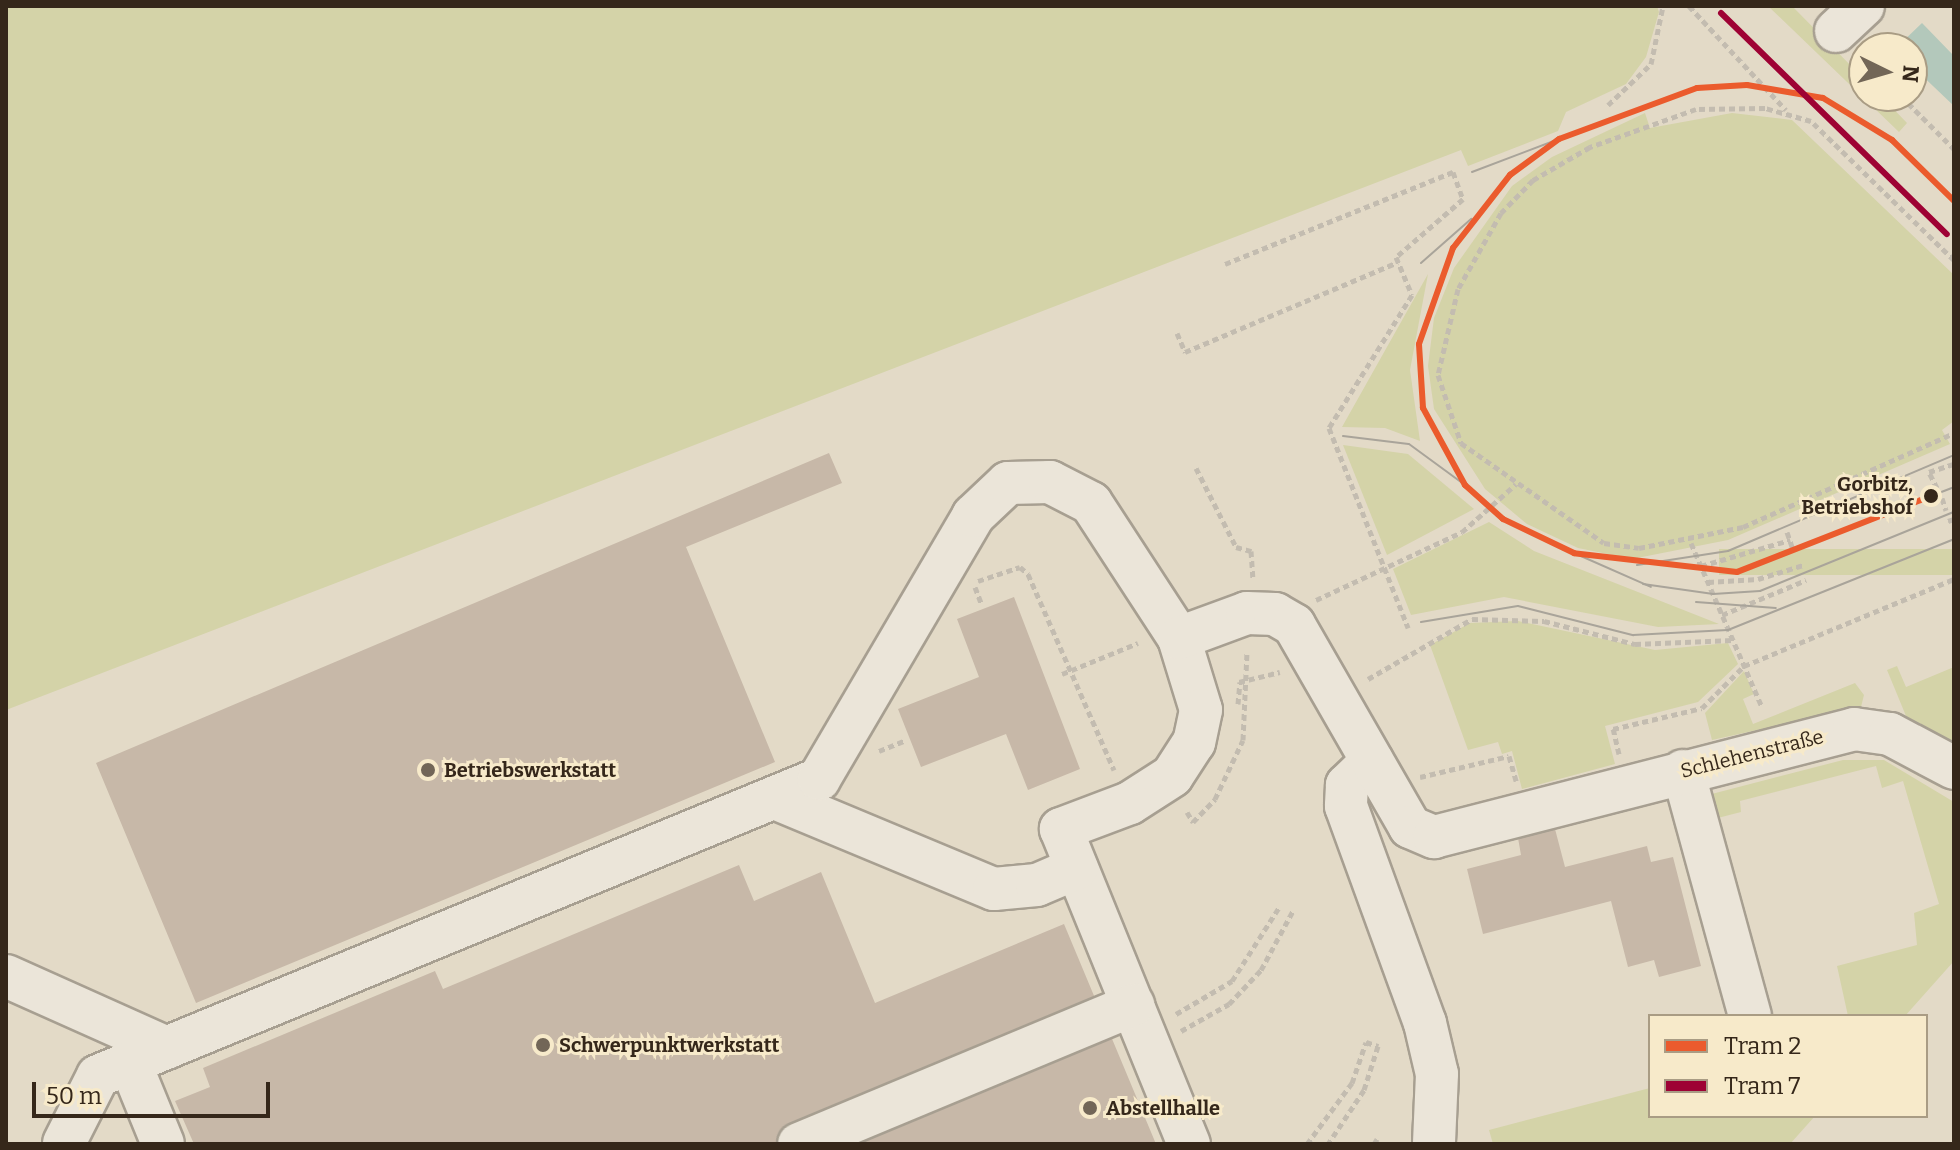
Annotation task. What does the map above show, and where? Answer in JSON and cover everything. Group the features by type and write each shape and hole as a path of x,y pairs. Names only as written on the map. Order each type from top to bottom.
{"street":[{"path":"64,1143 98,1076 819,779 960,539 1008,483 1050,482 1091,503 1176,633 1197,692 1194,742 1172,776 1130,803 1061,829 1189,1144"},
{"path":"1176,633 1278,619"},
{"name":"Schlehenstraße","path":"1278,619 1316,664 1410,827 1434,837 1854,729 1890,734 1954,768"},
{"path":"1683,771 1749,1014"},
{"path":"1379,773 1347,785 1346,806 1425,1023 1437,1074 1434,1144"},
{"path":"775,798 994,889 1037,885 1077,868"},
{"path":"6,976 148,1055"},
{"path":"799,1144 1141,1027"},
{"path":"148,1055 163,1144"}],"path":[{"path":"1608,105 1651,64 1663,6"},
{"path":"1689,6 1787,111"},
{"path":"1954,260 1811,121 1787,111 1696,109 1642,122 1533,180 1501,213 1458,289 1438,375 1461,443 1516,484 1558,505 1604,543 1691,542 1743,527 1954,433"},
{"path":"1917,112 1954,149"},
{"path":"1177,333 1185,352 1398,262 1463,199 1453,172 1225,264"},
{"path":"1398,262 1412,295 1329,428 1408,628"},
{"path":"1937,488 1929,472 1954,464"},
{"path":"1196,468 1236,547 1251,551 1278,619 1318,597 1462,532 1516,484"},
{"path":"1944,504 1954,500"},
{"path":"1787,532 1793,549"},
{"path":"960,539 973,583 1025,569 1130,803"},
{"path":"1701,566 1790,540"},
{"path":"1691,542 1762,707"},
{"path":"1708,582 1758,579 1803,564"},
{"path":"1626,786 1613,729 1702,708 1744,666 1954,579"},
{"path":"1722,615 1806,580"},
{"path":"976,590 982,605"},
{"path":"1337,699 1472,619 1544,621 1646,645 1733,640"},
{"path":"1062,674 1176,633"},
{"path":"1197,692 1316,664"},
{"path":"891,746 904,741"},
{"path":"1379,773 1509,756 1534,810"},
{"path":"1141,1027 1232,981 1280,906"},
{"path":"1141,1027 1229,1004 1261,970 1294,909"},
{"path":"1307,1144 1352,1083 1366,1042 1378,1046 1364,1090 1328,1144"}],"green space":[{"path":"6,6 1657,6 1659,12 1646,57 1626,84 1566,112 1558,131 1468,166 1461,150 6,710"},
{"path":"1768,6 1792,6 1848,63 1848,83"},
{"path":"1878,112 1896,112 1907,123 1899,132"},
{"path":"1645,113 1650,128 1732,113 1792,120 1954,275 1954,421 1942,430 1950,444 1728,540 1632,559 1578,548 1527,524 1485,489 1434,409 1428,366 1434,318 1454,268 1512,186 1552,157"},
{"path":"1428,274 1410,370 1420,441 1385,428 1342,427"},
{"path":"1343,445 1408,454 1474,509 1387,555"},
{"path":"1489,522 1534,551 1719,624 1658,627 1504,597 1411,615 1393,569"},
{"path":"1719,549 1954,549 1954,575 1719,575"},
{"path":"1518,621 1655,650 1728,643 1738,664 1698,702 1605,726 1615,764 1522,789 1512,751 1502,754 1498,742 1468,750 1430,645 1470,623"},
{"path":"1897,666 1906,687 1954,667 1954,747 1906,716 1887,670"},
{"path":"1744,671 1754,694 1743,699 1753,724 1855,683 1864,695 1861,707 1712,740 1705,713"},
{"path":"1843,760 1884,760 1954,802 1954,961 1907,1014 1848,1014 1837,966 1917,945 1914,913 1939,904 1903,781 1882,788 1876,766 1740,801 1741,812 1710,820 1704,796"},
{"path":"1648,1089 1648,1118 1813,1118 1790,1144 1493,1144 1489,1130"}],"shaded area":[{"path":"1922,23 1954,56 1954,106 1928,81 1928,32 1913,32"}],"building":[{"name":"Betriebswerkstatt","path":"829,453 842,483 686,547 775,762 196,1003 96,763"},
{"path":"1014,597 1080,769 1028,790 1006,734 921,767 898,709 979,677 957,619"},
{"path":"1555,829 1565,867 1647,846 1651,862 1673,857 1701,966 1659,977 1654,960 1628,967 1611,901 1483,934 1467,869 1521,855 1518,838"},
{"path":"739,865 754,901 821,872 875,1003 1064,924 1156,1144 194,1144 175,1101 210,1087 203,1068 435,971 443,989"}],"tram line":[{"name":"7","path":"1721,13 1947,234"},
{"name":"2","path":"1931,496 1737,572 1574,553 1503,519 1465,485 1423,408 1419,344 1453,248 1510,175 1559,139 1697,88 1747,85 1823,98 1892,140 1954,201"},
{"path":"1472,172 1559,139"},
{"path":"1421,263 1471,219"},
{"path":"1343,436 1409,444 1465,485"},
{"path":"1637,565 1728,551 1954,455"},
{"path":"1931,496 1954,487"},
{"path":"1643,584 1713,594 1760,591 1954,512"},
{"path":"1421,622 1518,606 1633,635 1728,630 1954,539"},
{"path":"1574,553 1651,587"},
{"path":"1696,602 1776,608"}],"place":[{"name":"Gorbitz, Betriebshof","path":"1931,496"},
{"name":"Betriebswerkstatt","path":"428,770"},
{"name":"Schwerpunktwerkstatt","path":"543,1045"},
{"name":"Abstellhalle","path":"1090,1108"}]}
